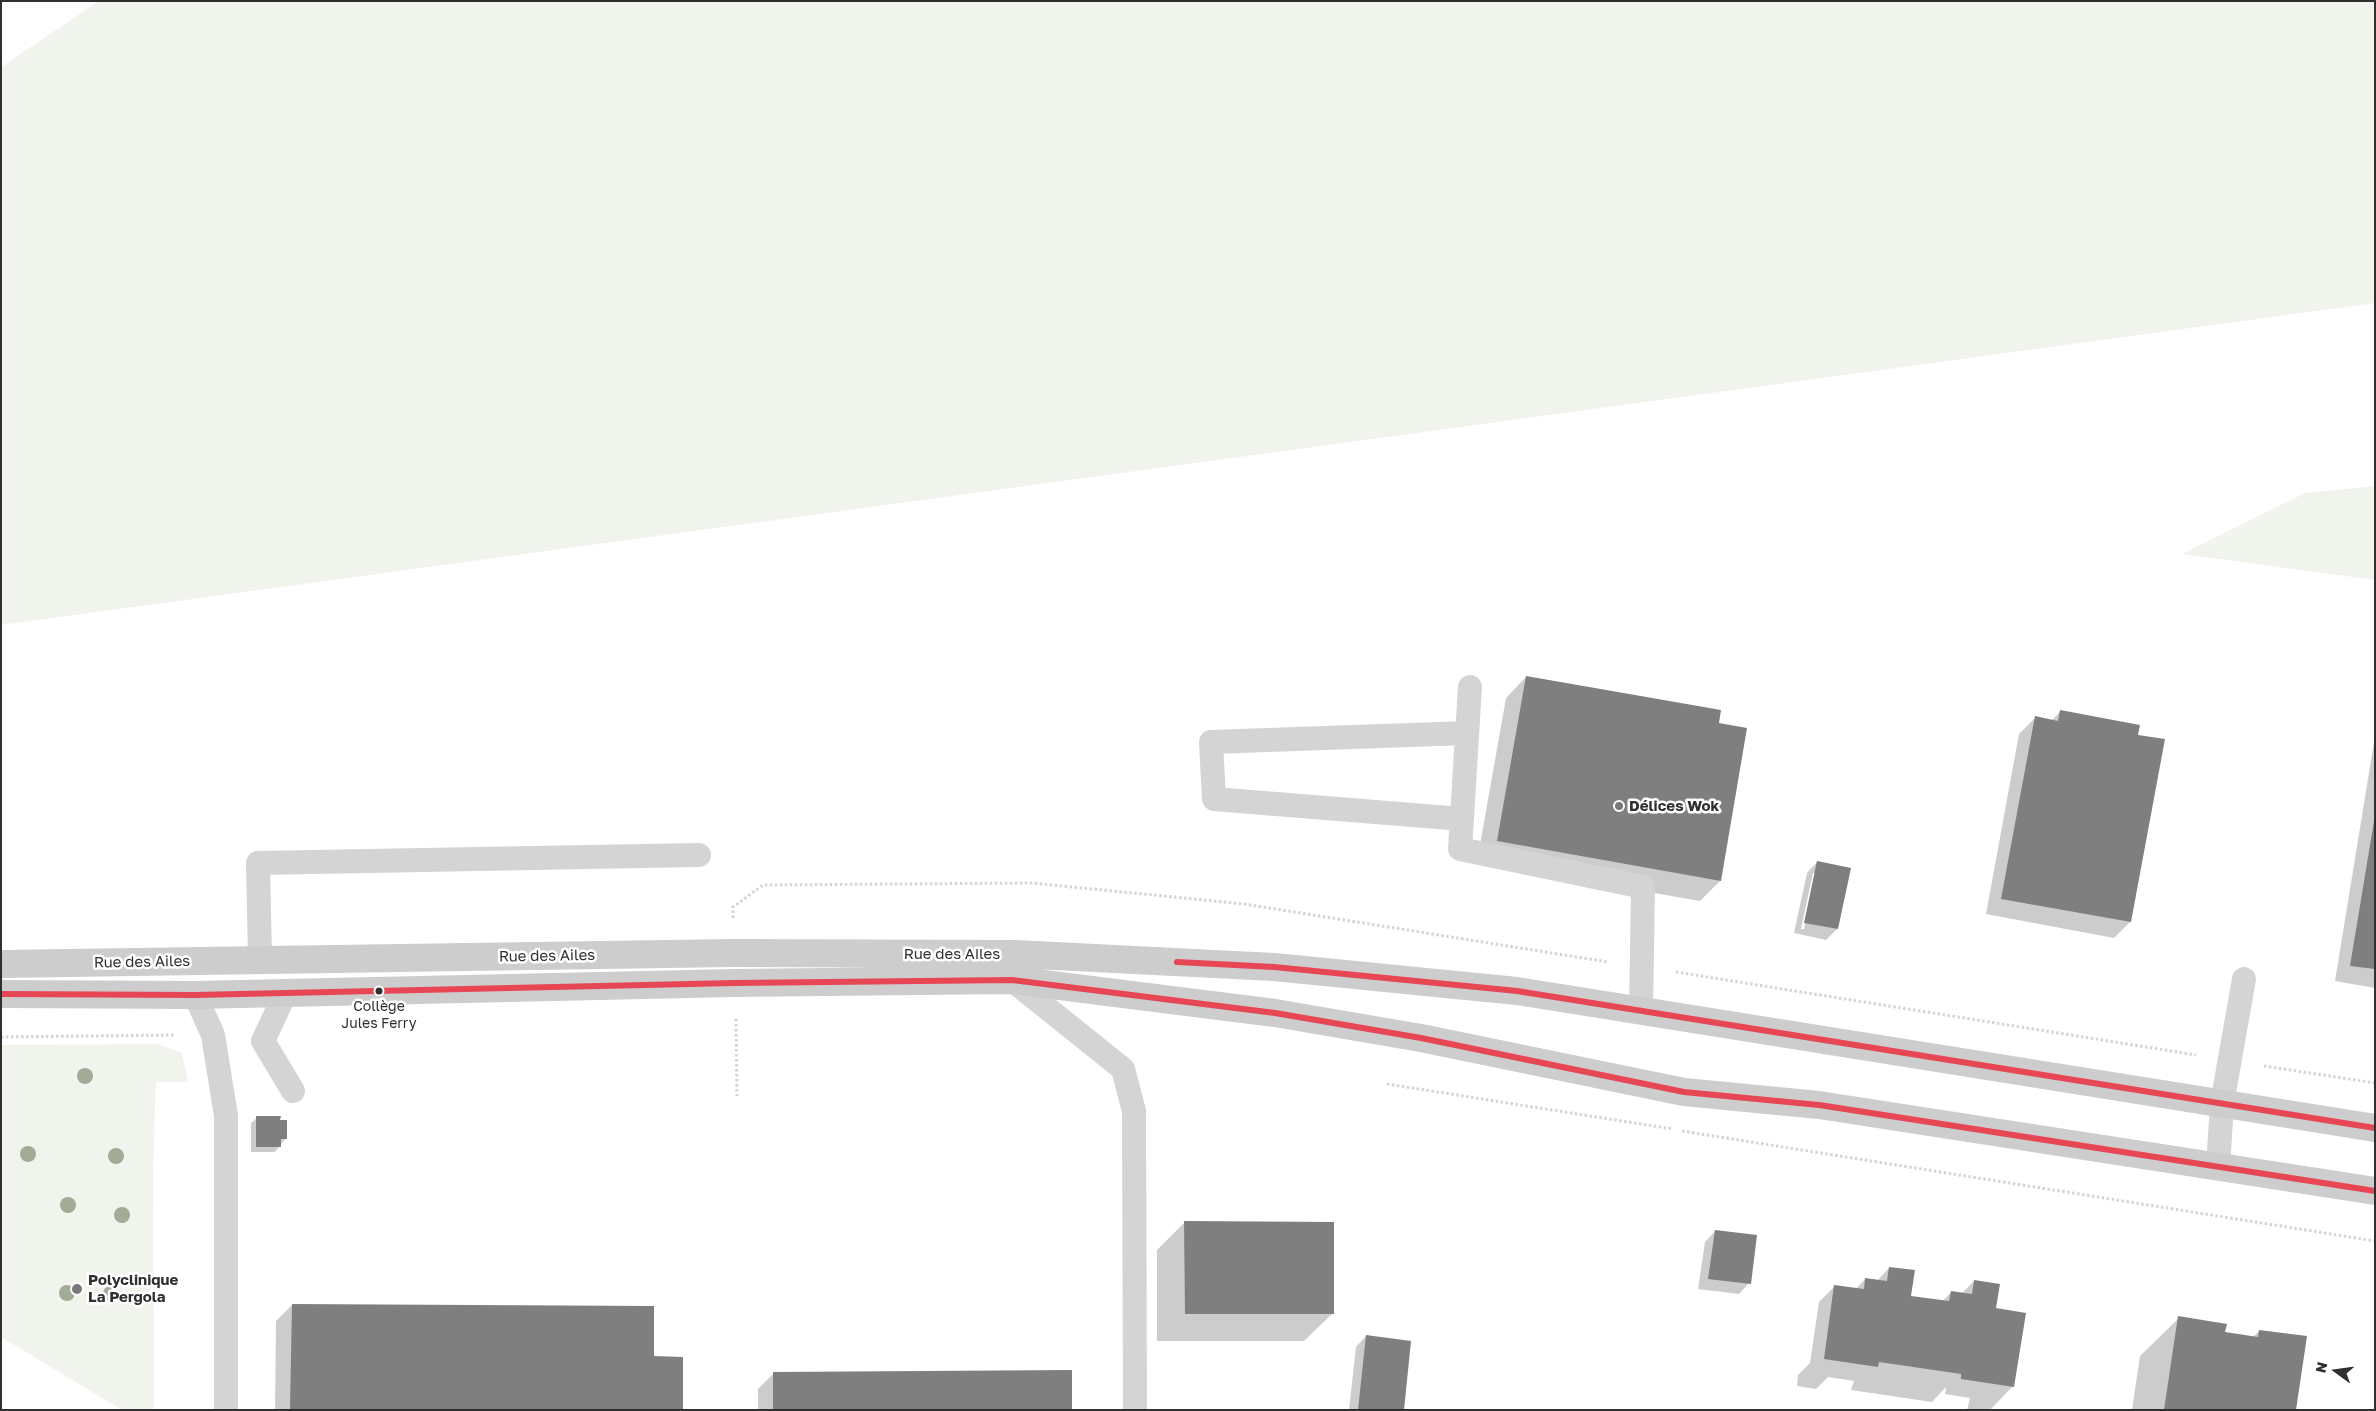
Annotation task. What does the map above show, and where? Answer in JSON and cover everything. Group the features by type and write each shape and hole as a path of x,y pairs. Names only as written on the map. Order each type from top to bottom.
{"main road":[{"name":"Rue des Ailes","path":"1,964 733,953 1015,954 1284,968 1517,991 2375,1128"},
{"name":"Rue des Ailes","path":"1,994 195,994 734,983 1012,980 1275,1013 1421,1038 1684,1092 1819,1105 2375,1191"}],"lane":[{"path":"1470,687 1460,849 1643,887 1641,1011"},
{"path":"1462,818 1214,800 1211,742 1467,733"},
{"path":"260,960 258,863 699,855"},
{"path":"2218,1167 2222,1104 2244,979"},
{"path":"1012,980 1123,1069 1134,1112 1135,1410"},
{"path":"286,992 263,1041 294,1091"},
{"path":"195,994 214,1035 226,1116 226,1410"}],"path":[{"path":"734,983 737,1096"},
{"path":"1,1037 214,1035"},
{"path":"1387,1084 2375,1241"}],"shaded area":[{"path":"99,1 2375,1 2375,303 1,625 1,67"},
{"path":"2375,486 2375,580 2182,554 2305,493"},
{"name":"Polyclinique La Pergola","path":"158,1044 182,1053 188,1082 156,1082 153,1169 154,1410 122,1410 1,1337 1,1045"}],"building":[{"name":"Délices Wok","path":"1526,676 1721,710 1719,723 1747,728 1721,881 1497,841"},
{"path":"2060,710 2140,725 2138,735 2165,739 2131,922 2001,899 2035,716 2058,721"},
{"path":"2375,821 2375,969 2350,966"},
{"path":"1817,861 1851,868 1838,929 1804,923"},
{"path":"256,1116 281,1116 280,1120 287,1120 287,1139 281,1139 281,1147 256,1147"},
{"path":"1184,1221 1334,1222 1334,1314 1185,1314"},
{"path":"1715,1230 1757,1235 1751,1284 1708,1279"},
{"path":"1889,1267 1915,1270 1911,1296 1949,1301 1951,1291 1972,1294 1974,1280 2000,1284 1996,1308 2026,1313 2014,1387 1961,1379 1961,1374 1879,1362 1878,1367 1824,1359 1834,1285 1864,1289 1865,1278 1887,1281"},
{"path":"292,1304 654,1306 654,1356 683,1357 683,1410 290,1410"},
{"path":"2178,1316 2227,1324 2225,1332 2258,1337 2259,1330 2307,1336 2296,1410 2164,1410"},
{"path":"1366,1335 1411,1341 1404,1410 1358,1410"},
{"path":"1072,1370 1072,1410 773,1410 773,1372"}],"transit line":[{"path":"1177,962 1274,967 1517,991 2375,1128"},
{"path":"1,994 195,995 734,983 1012,980 1275,1013 1421,1038 1684,1092 1819,1105 2375,1191"}],"place":[{"name":"Délices Wok","path":"1619,806"},
{"name":"Collège Jules Ferry","path":"379,991"},
{"name":"Polyclinique La Pergola","path":"77,1289"}]}
